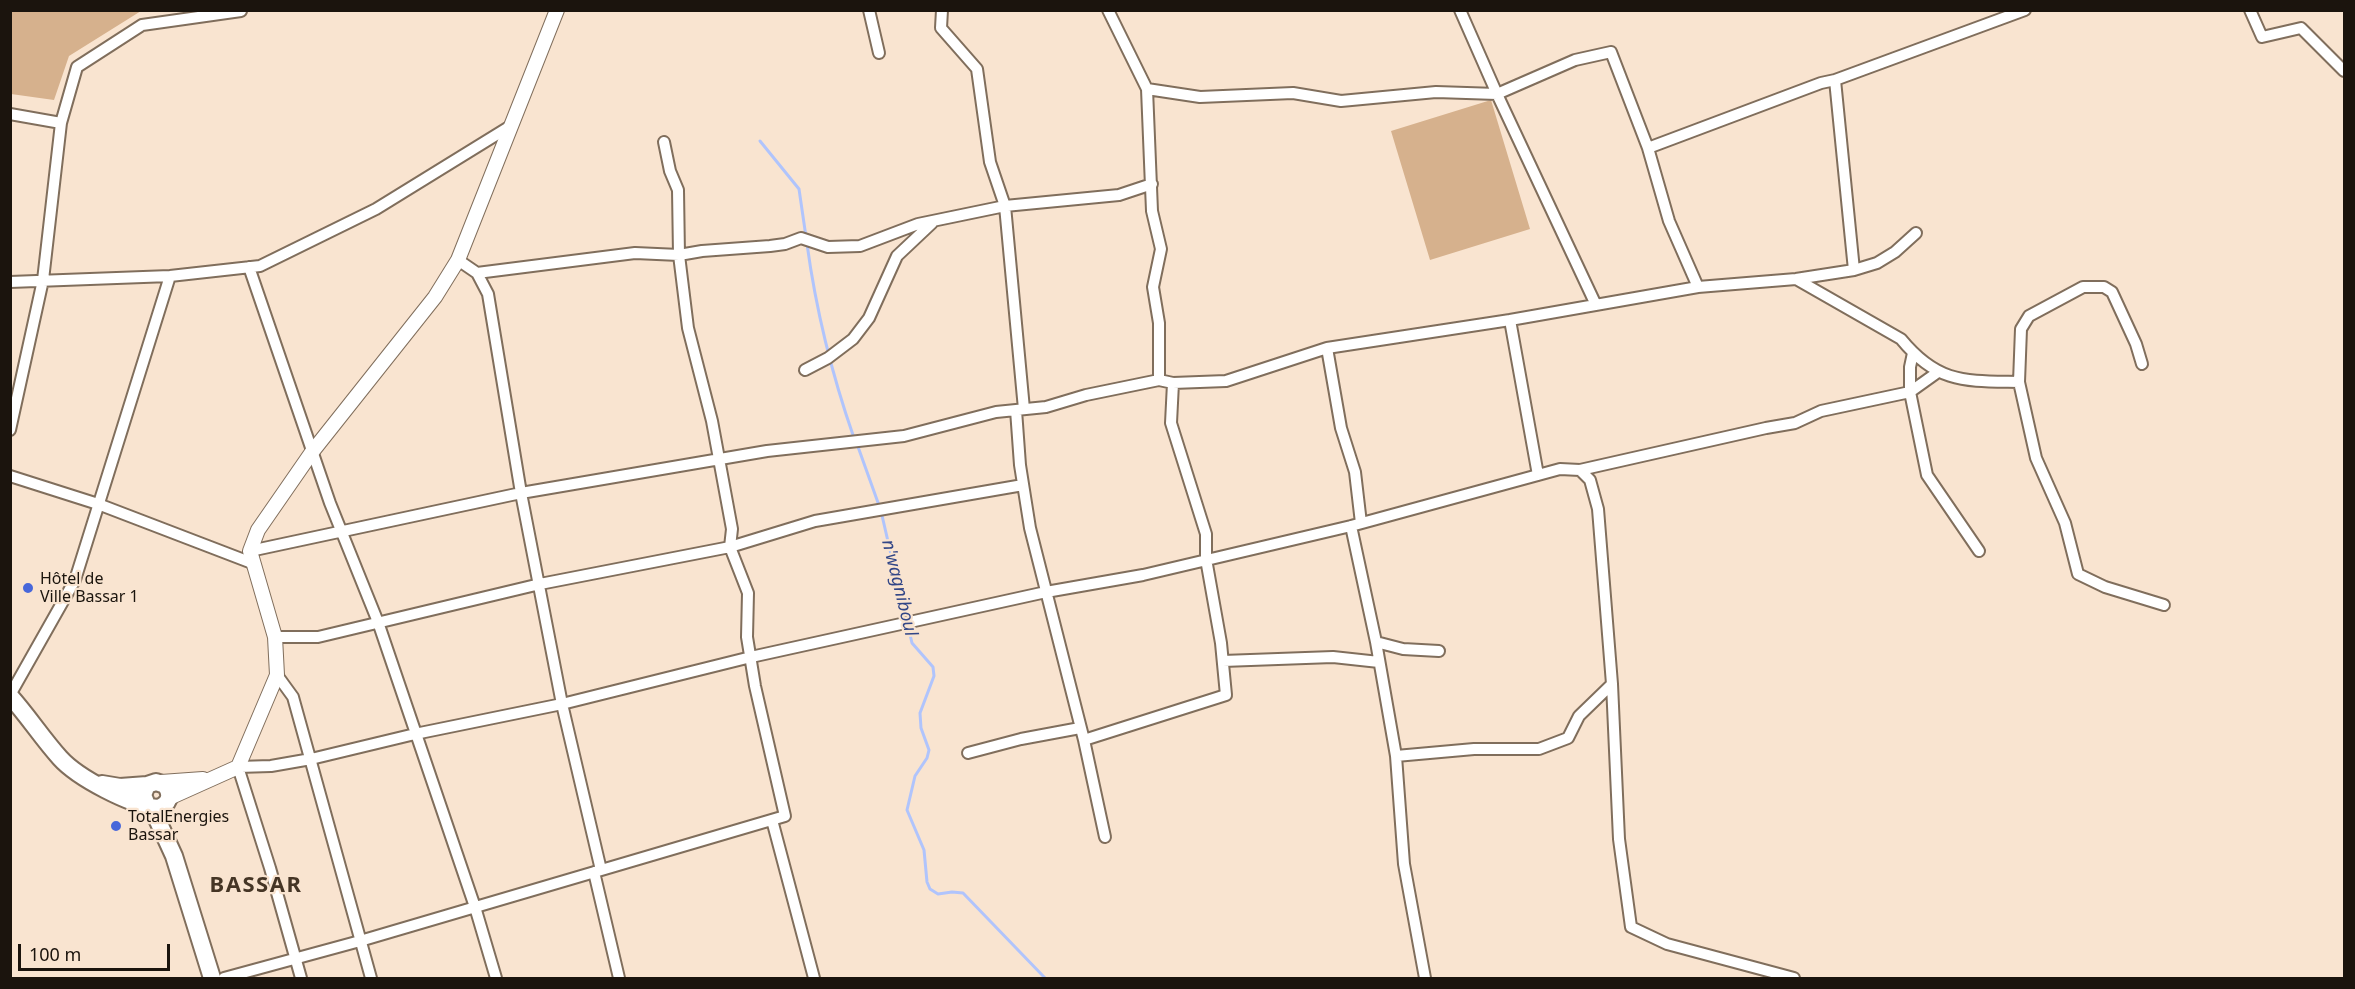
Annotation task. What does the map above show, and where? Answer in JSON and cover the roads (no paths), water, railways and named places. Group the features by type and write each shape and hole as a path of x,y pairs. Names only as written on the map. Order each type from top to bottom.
{"main road":[{"path":"10,696 60,758 84,777 114,795 159,804"},
{"path":"99,784 120,787 154,784 168,789 159,804"},
{"path":"154,784 142,795 159,804 212,978"}],"street":[{"path":"301,978 238,767 277,675 275,637 251,557 258,530 312,452 435,297 458,260 557,10"},
{"path":"869,10 879,53"},
{"path":"942,10 941,28 977,69 990,162 1005,206 1020,410 1023,485 1030,528 1084,740 1105,837"},
{"path":"1108,10 1147,89 1152,212 1161,249 1153,287 1159,323 1159,380"},
{"path":"1460,10 1596,305"},
{"path":"1648,148 2025,10"},
{"path":"2250,10 2262,37 2301,28 2344,71"},
{"path":"10,430 43,280 61,123 77,67 142,25 214,13 242,11"},
{"path":"1147,89 1200,97 1293,93 1341,101 1436,93 1497,94 1575,60 1611,52 1648,148 1669,221 1698,287"},
{"path":"1835,80 1854,270"},
{"path":"10,114 61,123"},
{"path":"10,282 170,276 260,266 376,209 509,127"},
{"path":"224,978 295,960 785,816 755,686 747,637 748,593 730,547 732,529 712,421 688,328 679,255 678,190 670,171 664,142"},
{"path":"477,273 635,253 679,255 785,244 801,238 828,247 860,246 935,220 1005,206 1119,195 1152,184"},
{"path":"806,370 828,358 853,339 869,318 897,256 935,220"},
{"path":"10,476 251,557 340,531 521,493 767,451 904,436 996,412 1046,407 1086,395 1159,380 1173,383 1226,381 1327,348 1510,320 1698,287 1796,279 1854,270 1877,263 1895,252 1916,233"},
{"path":"458,260 477,273 488,294 521,493 619,978"},
{"path":"249,267 340,531 378,622 475,907 496,978"},
{"path":"10,696 75,580 170,276"},
{"path":"1796,279 1900,339 1913,353 1938,372 1964,381 2019,382"},
{"path":"2142,364 2136,344 2112,292 2104,287 2083,287 2029,316 2021,329 2019,382 2036,458 2065,523 2078,574 2105,587 2164,605"},
{"path":"1510,320 1538,475"},
{"path":"1327,348 1341,428 1355,472 1356,524 1396,756 1404,864 1425,978"},
{"path":"1913,353 1910,367 1910,392 1927,475 1979,551"},
{"path":"159,804 238,767 271,766 311,759 415,734 562,704 751,657 1046,592 1143,574 1356,524 1560,469 1580,470 1795,423 1821,411 1910,392 1938,372"},
{"path":"1084,740 1226,695 1223,661 1206,558 1206,534 1171,423 1173,383"},
{"path":"1580,470 1590,480 1598,509 1612,684 1619,839 1631,927 1667,944 1794,978"},
{"path":"275,637 318,637 540,584 730,547 815,521 1023,485"},
{"path":"1376,642 1403,649 1439,651"},
{"path":"1223,661 1333,657 1379,662"},
{"path":"277,675 293,697 371,978"},
{"path":"1396,756 1474,749 1539,749 1568,738 1579,716 1612,684"},
{"path":"968,753 1021,739 1080,728"},
{"path":"154,784 214,778"},
{"path":"772,820 814,978"}],"waterway":[{"name":"n'wagniboul","path":"760,141 799,189 806,237"},
{"name":"n'wagniboul","path":"807,244 826,342 854,438"},
{"name":"n'wagniboul","path":"857,444 881,511 906,620"},
{"name":"n'wagniboul","path":"908,626 912,643 933,667 934,676 920,713 921,728 929,750 927,758 915,776 907,810 924,850 927,882 930,889 938,894 963,893 1045,978"}],"place":[{"name":"Hôtel de Ville Bassar 1","path":"28,588"},
{"name":"TotalEnergies Bassar","path":"116,826"}],"district":[{"name":"BASSAR","path":"256,886"}]}
